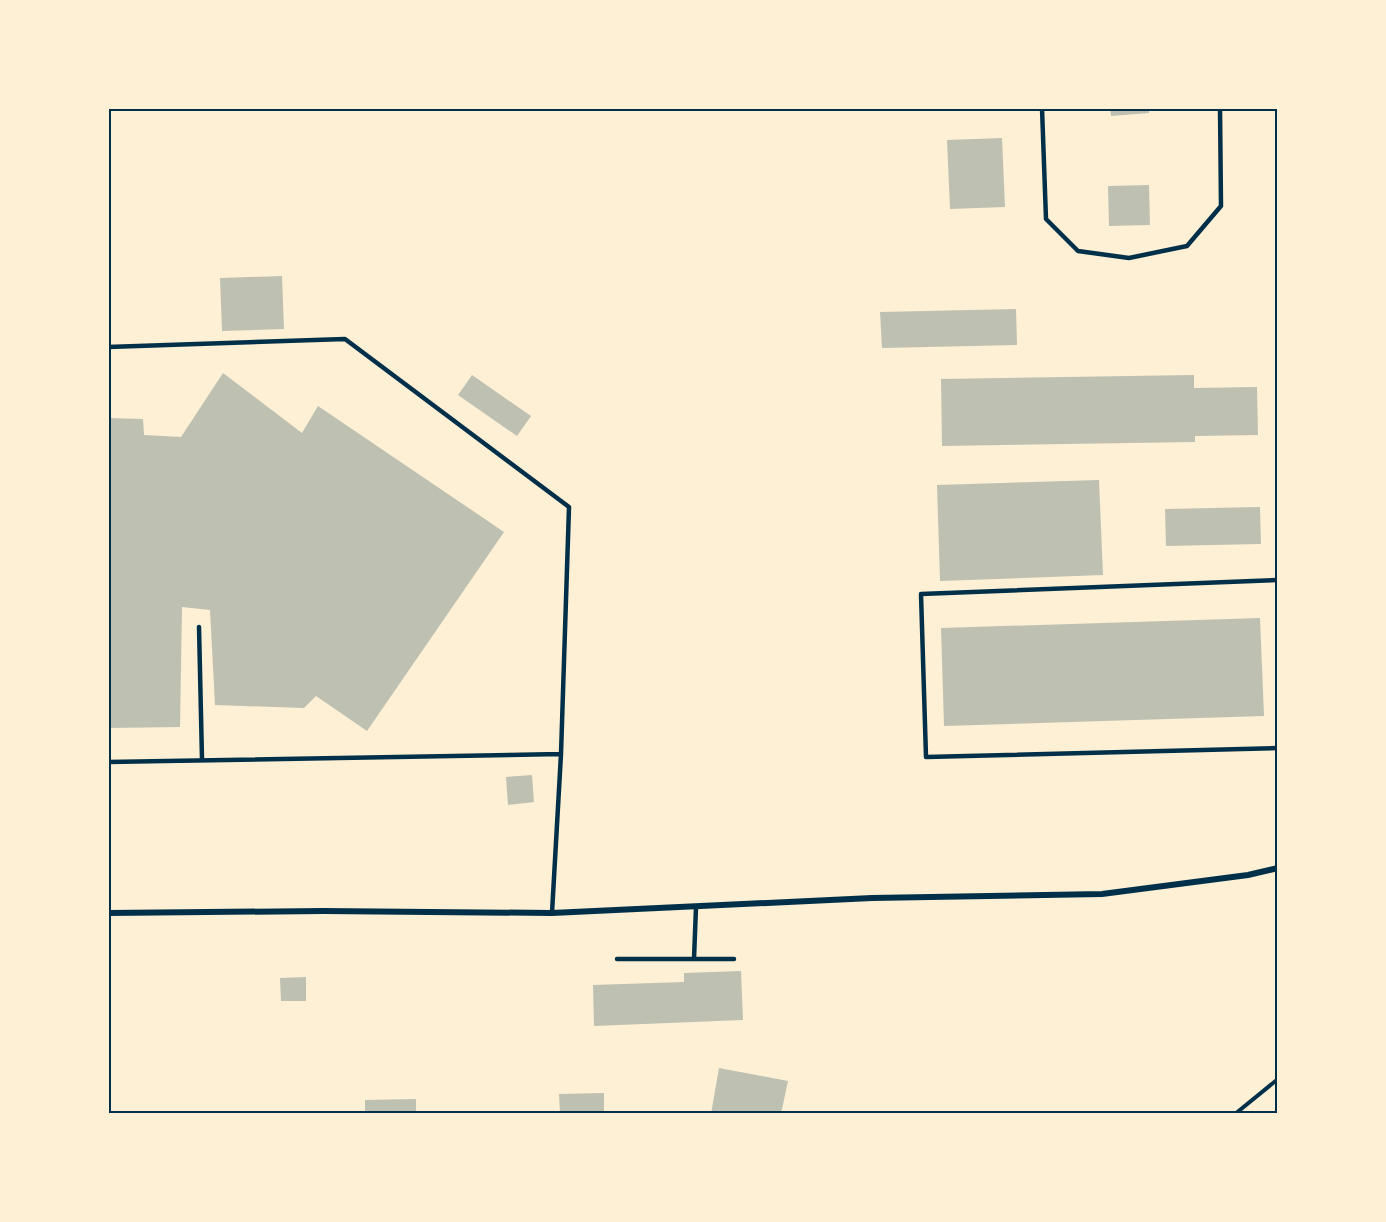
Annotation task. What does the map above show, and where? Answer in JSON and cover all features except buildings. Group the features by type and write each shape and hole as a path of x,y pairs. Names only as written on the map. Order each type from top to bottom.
{"street":[{"path":"108,913 323,911 552,913 872,898 1102,894 1248,875 1278,868"}],"lane":[{"path":"1042,108 1046,219 1078,251 1129,258 1187,246 1221,206 1220,108"},
{"path":"108,347 345,339 569,507 561,754 552,913"},
{"path":"1278,580 921,594 926,757 1278,748"},
{"path":"199,627 202,759"},
{"path":"108,762 561,754"},
{"path":"694,959 696,907"},
{"path":"617,959 734,959"}],"path":[{"path":"1235,1114 1278,1079"}]}
